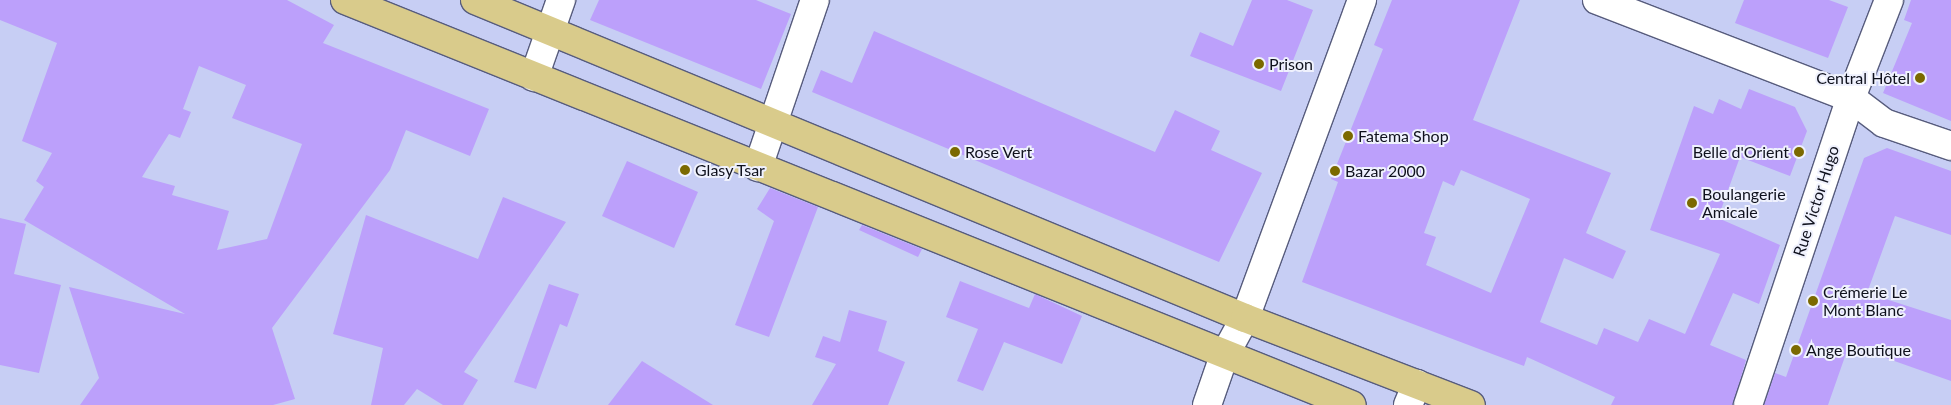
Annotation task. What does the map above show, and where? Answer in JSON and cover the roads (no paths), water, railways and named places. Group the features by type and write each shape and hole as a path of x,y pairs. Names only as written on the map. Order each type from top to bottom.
{"main road":[{"path":"345,0 1224,356 1352,405"},
{"path":"475,0 1244,318 1412,395 1471,405"}],"street":[{"path":"534,77 561,0"},
{"path":"758,167 771,122 815,0"},
{"path":"1207,405 1224,356 1244,318 1362,0"},
{"path":"1597,0 1850,98 1884,123 1951,146"},
{"name":"Rue Victor Hugo","path":"1748,405 1850,98 1889,0"}],"place":[{"name":"Prison","path":"1259,64"},
{"name":"Central Hôtel","path":"1920,78"},
{"name":"Fatema Shop","path":"1348,136"},
{"name":"Rose Vert","path":"955,152"},
{"name":"Belle d'Orient","path":"1799,152"},
{"name":"Glasy Tsar","path":"685,170"},
{"name":"Bazar 2000","path":"1335,171"},
{"name":"Boulangerie Amicale","path":"1692,203"},
{"name":"Crémerie Le Mont Blanc","path":"1813,301"},
{"name":"Ange Boutique","path":"1796,350"}]}
